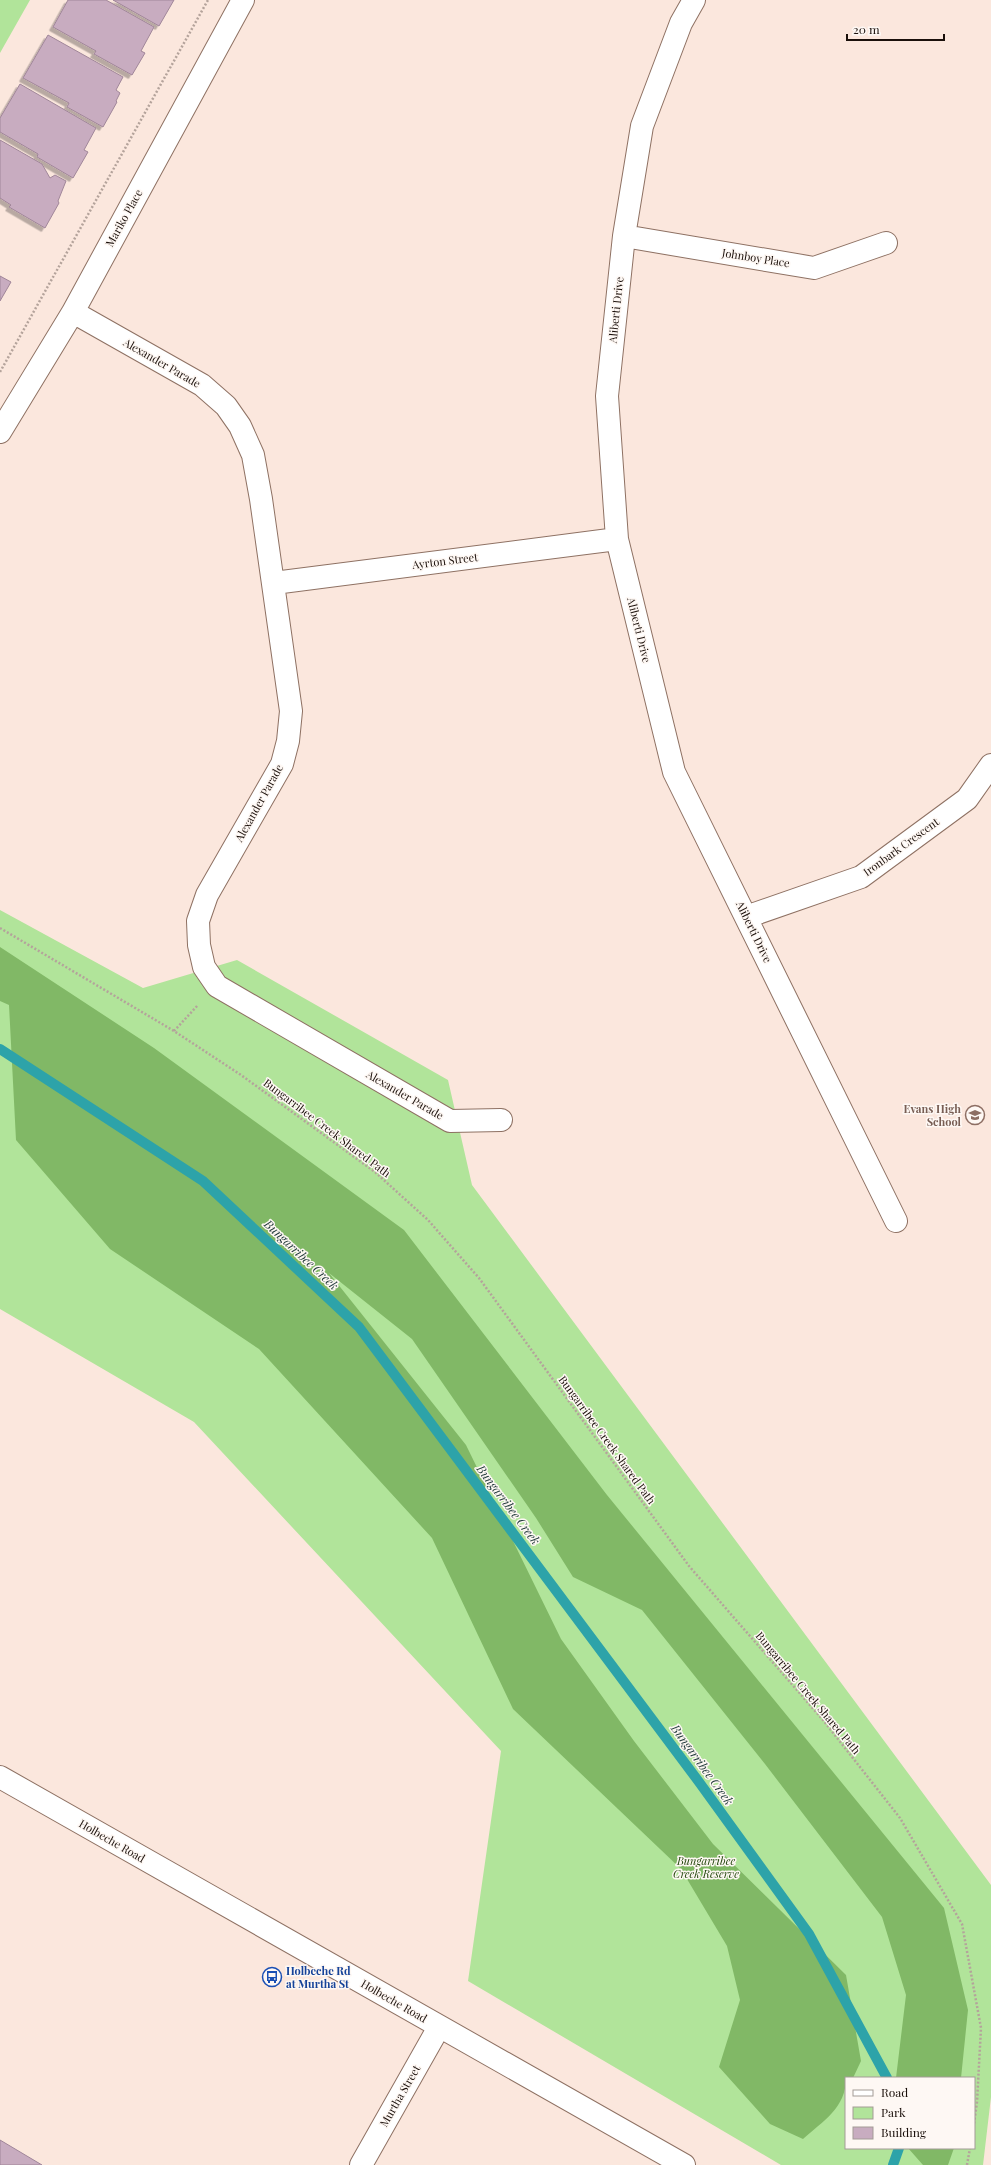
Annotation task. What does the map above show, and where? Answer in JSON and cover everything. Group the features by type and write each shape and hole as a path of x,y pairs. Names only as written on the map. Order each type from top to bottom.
{"street":[{"name":"Mariko Place","path":"0,432 73,312 243,0"},
{"name":"Aliberti Drive","path":"694,0 681,23 642,126 624,236 607,396 617,539 674,772 896,1221"},
{"name":"Johnboy Place","path":"624,236 814,268 886,243"},
{"name":"Alexander Parade","path":"73,312 202,385 226,406 240,426 253,455 274,583 291,712 288,741 282,764 207,895 198,921 199,945 204,967 217,986 450,1121 501,1120"},
{"name":"Ayrton Street","path":"274,583 617,539"},
{"name":"Ironbark Crescent","path":"746,917 861,877 967,799 991,765"},
{"name":"Holbeche Road","path":"0,1777 684,2165"},
{"name":"Murtha Street","path":"361,2165 439,2027"}],"path":[{"path":"0,372 208,0"},
{"name":"Bungarribee Creek Shared Path","path":"0,928 174,1031 241,1075 375,1172 428,1220 479,1278 689,1566 823,1720 900,1818 962,1924 981,2028 978,2102 975,2118"},
{"path":"174,1031 217,986"},
{"path":"967,2165 970,2149"}],"green space":[{"path":"0,0 30,0 0,53"},
{"name":"Bungarribee Creek Reserve","path":"0,910 143,988 237,960 448,1080 472,1185 991,1885 991,2097 983,2165 781,2165 468,1981 501,1751 194,1422 0,1309"},
{"path":"0,947 154,1048 404,1230 607,1495 944,1908 968,2010 961,2077 896,2077 906,1995 882,1917 765,1764 642,1610 573,1577 536,1518 412,1339 329,1273 466,1445 561,1639 634,1741 713,1844 846,1975 861,2061 853,2077 845,2077 845,2088 838,2106 825,2120 803,2139 770,2124 719,2067 740,2000 727,1946 681,1869 513,1709 432,1538 259,1349 110,1249 16,1140 9,1005 0,1001"},
{"path":"909,2149 954,2149 948,2165 923,2165"}],"building":[{"path":"68,0 106,0 154,27 141,51 145,53 132,75 94,54 96,51 53,27"},
{"path":"113,0 174,0 159,26"},
{"path":"48,35 123,77 116,90 120,93 116,101 117,102 103,127 67,107 69,103 23,78"},
{"path":"20,84 96,128 84,150 88,152 73,178 37,157 38,154 0,132 0,118"},
{"path":"0,140 42,164 50,178 55,175 66,181 58,201 59,203 45,228 9,207 11,205 0,198"},
{"path":"0,276 11,282 0,301"},
{"path":"0,2140 42,2165 0,2165"}],"waterway":[{"name":"Bungarribee Creek","path":"0,1049 203,1181 359,1327 699,1782 809,1934 886,2077"},
{"name":"Bungarribee Creek","path":"893,2165 899,2149"}],"place":[{"name":"Evans High School","path":"975,1115"},
{"name":"Holbeche Rd at Murtha St","path":"272,1977"}]}
